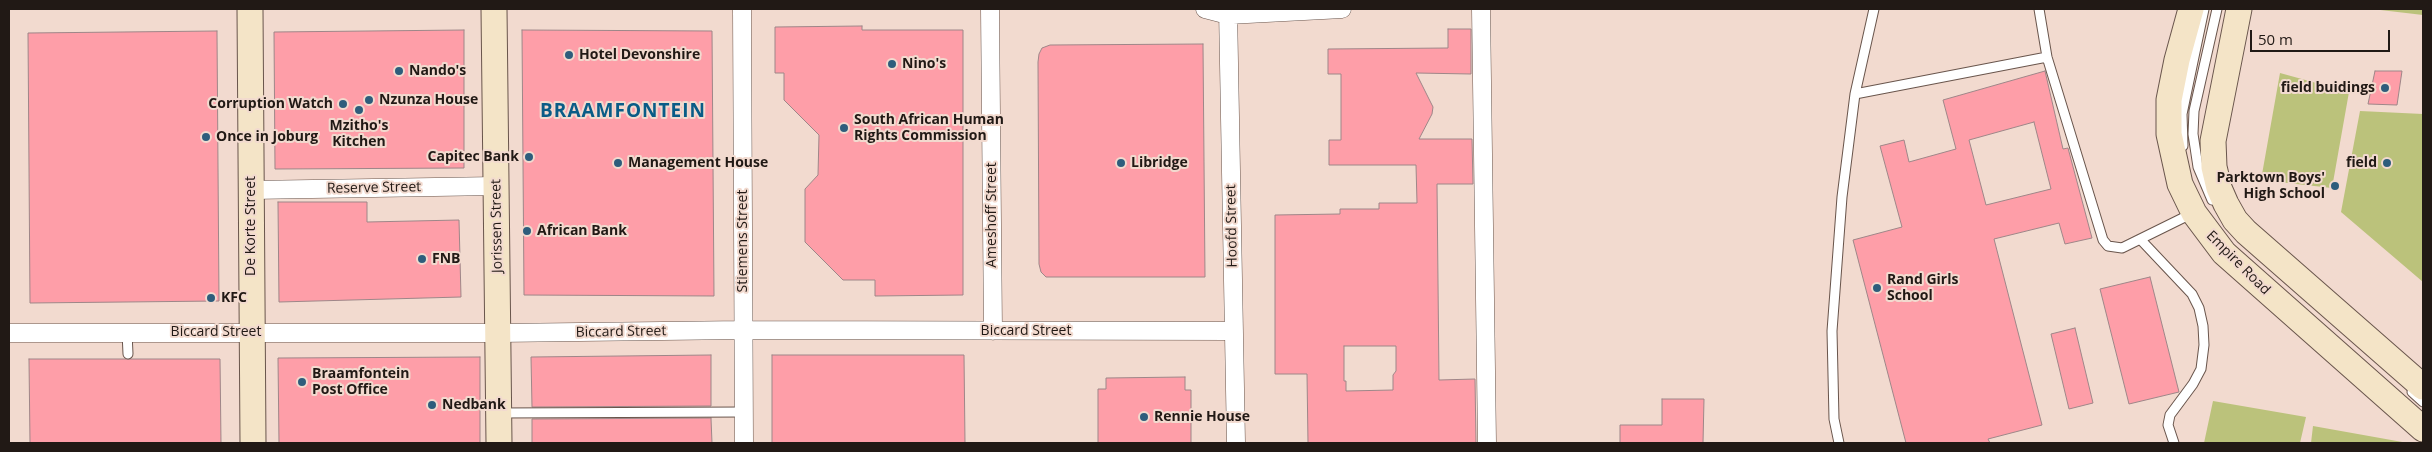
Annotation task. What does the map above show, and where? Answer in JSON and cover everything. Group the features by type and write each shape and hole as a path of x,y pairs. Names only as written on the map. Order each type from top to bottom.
{"main road":[{"name":"De Korte Street","path":"250,9 253,443"},
{"name":"Jorissen Street","path":"494,9 499,443"},
{"name":"Empire Road","path":"2192,9 2170,92 2169,125 2173,158 2180,184 2202,206 2224,253 2423,429"},
{"name":"Empire Road","path":"2239,9 2213,141 2214,167 2219,188 2226,204 2235,220 2246,232 2413,385"}],"street":[{"name":"Stiemens Street","path":"742,9 744,443"},
{"name":"Ameshoff Street","path":"990,9 993,331"},
{"path":"1205,9 1228,12 1342,9"},
{"path":"1481,9 1488,443"},
{"name":"Hoofd Street","path":"1228,12 1236,443"},
{"name":"Reserve Street","path":"251,190 496,186"},
{"name":"Biccard Street","path":"9,333 498,333 744,330 1234,332"}],"lane":[{"path":"1838,443 1834,419 1832,331 1842,198 1855,94 1874,9"},
{"path":"2039,9 2047,57 2103,240 2114,248 2122,248 2141,240 2202,206"},
{"path":"2184,158 2182,114 2204,9"},
{"path":"2217,9 2197,94 2193,134 2198,167 2204,184 2202,206 2227,241"},
{"path":"1855,94 2047,57"},
{"path":"2224,221 2241,241"},
{"path":"2141,240 2192,294 2203,326 2204,345 2201,369 2170,415 2168,425 2174,443"},
{"path":"2245,258 2423,418"},
{"path":"127,332 128,354"},
{"path":"2413,385 2423,402"},
{"path":"499,413 744,412"}],"green space":[{"path":"2372,9 2423,9 2423,15"},
{"path":"2280,73 2349,92 2332,188 2261,180"},
{"name":"field","path":"2360,111 2423,114 2423,282 2341,212"},
{"path":"2213,401 2306,417 2300,443 2204,443"},
{"path":"2313,426 2408,443 2311,443"}],"building":[{"path":"862,26 862,30 963,30 963,295 875,296 875,280 843,280 805,242 805,189 818,175 819,135 784,100 784,73 775,73 775,27"},
{"path":"1448,29 1471,29 1471,74 1416,73 1433,107 1432,114 1419,139 1472,139 1473,184 1437,184 1439,380 1475,379 1476,443 1308,443 1307,374 1275,374 1275,215 1340,214 1340,209 1379,209 1379,203 1417,203 1416,165 1329,165 1329,140 1341,140 1341,74 1328,74 1328,49 1448,48","holes":["1344,346 1396,346 1396,371 1393,375 1393,390 1346,391 1346,381 1344,381"]},
{"name":"Nzunza House","path":"464,30 464,168 275,169 274,32"},
{"name":"Management House","path":"522,30 712,31 714,296 524,295"},
{"path":"217,31 219,301 30,303 28,33"},
{"name":"Libridge","path":"1203,44 1205,277 1046,277 1041,272 1039,264 1038,62 1042,48 1050,45"},
{"path":"2045,71 2063,149 2068,148 2092,238 2065,244 2059,223 1994,239 2042,425 1988,439 1990,443 1906,443 1853,240 1902,227 1880,146 1904,140 1909,162 1956,149 1943,100","holes":["2034,122 2051,189 1986,205 1969,140"]},
{"name":"field buidings","path":"2375,71 2402,71 2397,105 2368,104"},
{"path":"278,202 367,202 367,222 459,220 461,297 279,302"},
{"path":"2150,277 2179,392 2129,404 2100,289"},
{"path":"2075,328 2093,403 2069,409 2051,334"},
{"path":"711,355 711,406 532,407 531,357"},
{"path":"772,355 964,355 965,443 772,443"},
{"path":"480,357 480,443 279,443 278,358"},
{"path":"29,359 220,359 221,443 30,443"},
{"name":"Rennie House","path":"1185,377 1185,390 1191,390 1191,443 1098,443 1098,389 1106,389 1106,378"},
{"path":"1662,399 1704,399 1703,443 1620,443 1620,425 1662,425"},
{"path":"711,418 712,443 532,443 532,419"}],"place":[{"name":"Hotel Devonshire","path":"569,55"},
{"name":"Nino's","path":"892,64"},
{"name":"Nando's","path":"399,71"},
{"name":"field buidings","path":"2385,88"},
{"name":"Nzunza House","path":"369,100"},
{"name":"Corruption Watch","path":"343,104"},
{"name":"Mzitho's Kitchen","path":"359,110"},
{"name":"South African Human Rights Commission","path":"844,128"},
{"name":"Once in Joburg","path":"206,137"},
{"name":"Capitec Bank","path":"529,157"},
{"name":"Management House","path":"618,163"},
{"name":"Libridge","path":"1121,163"},
{"name":"field","path":"2387,163"},
{"name":"Parktown Boys' High School","path":"2335,186"},
{"name":"African Bank","path":"527,231"},
{"name":"FNB","path":"422,259"},
{"name":"Rand Girls School","path":"1877,288"},
{"name":"KFC","path":"211,298"},
{"name":"Braamfontein Post Office","path":"302,382"},
{"name":"Nedbank","path":"432,405"},
{"name":"Rennie House","path":"1144,417"}],"district":[{"name":"BRAAMFONTEIN","path":"623,112"}]}
